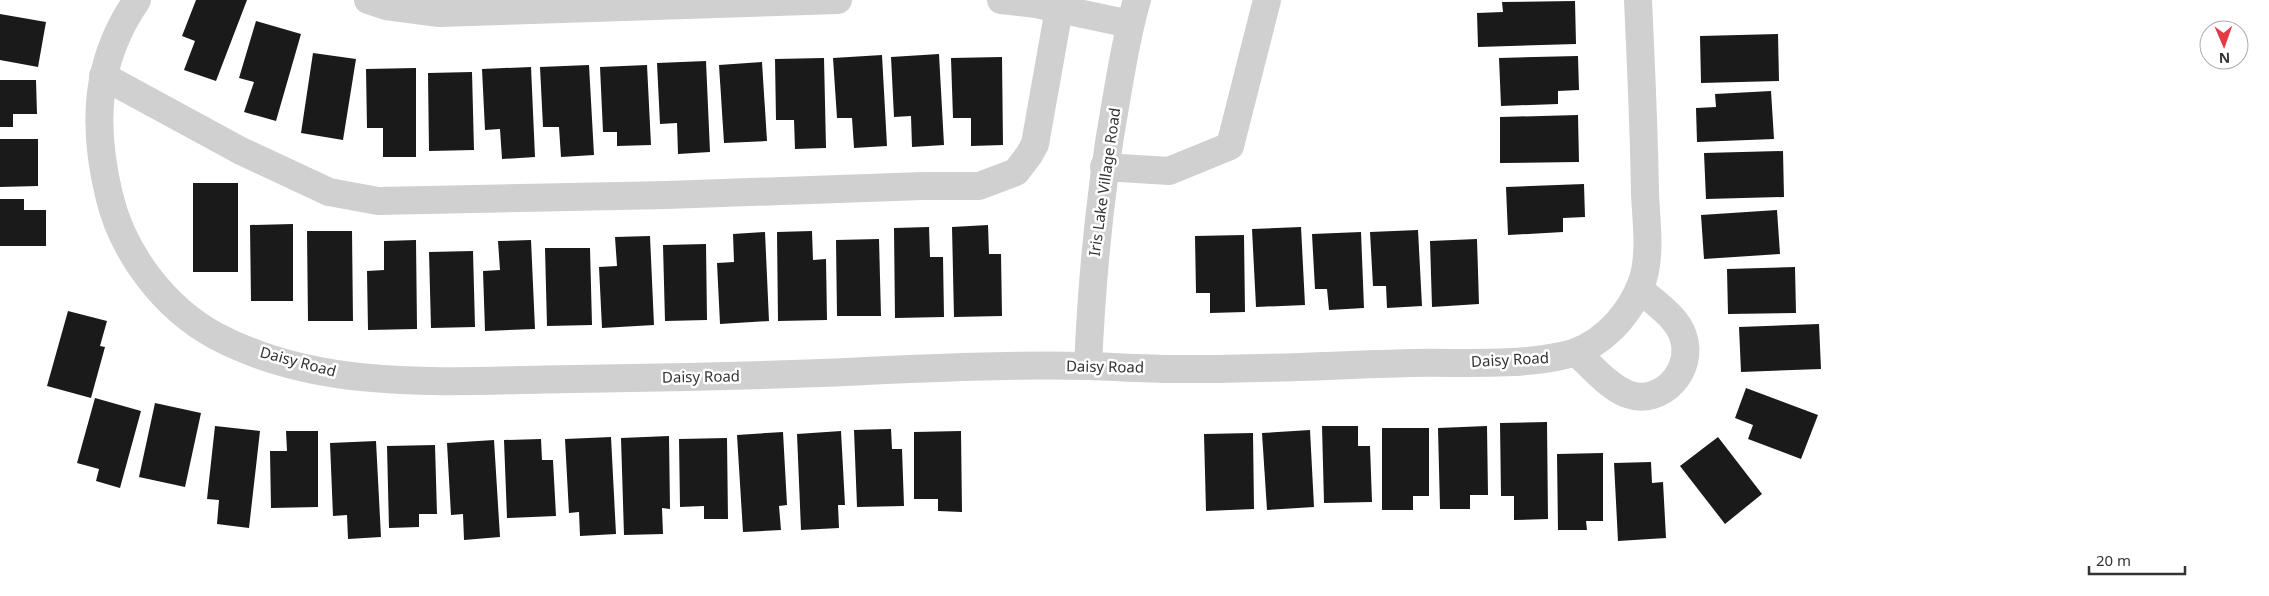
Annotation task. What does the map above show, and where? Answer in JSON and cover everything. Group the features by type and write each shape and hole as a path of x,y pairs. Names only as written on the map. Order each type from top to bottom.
{"street":[{"name":"Daisy Road","path":"137,0 113,42 103,76 98,135 103,171 112,207 122,235 140,265 163,293 186,316 215,335 279,360 324,371 416,381 714,377 994,366 1088,366 1176,369 1468,362 1546,359 1577,353 1610,331 1639,289 1646,267 1638,0"},
{"path":"368,0 386,6 439,14 838,0"},
{"path":"1001,0 1059,9 1133,12"},
{"path":"1104,167 1169,171 1230,146 1267,0"},
{"path":"103,76 241,151 329,192 378,200 667,195 923,186 979,186 1016,172 1029,156 1035,144 1059,9"},
{"name":"Iris Lake Village Road","path":"1088,366 1093,270 1104,167 1133,12"},
{"path":"1577,353 1610,384 1626,393 1649,395 1662,391 1671,384 1684,363 1685,345 1683,336 1674,320 1639,289"}],"building":[{"path":"196,0 247,0 216,81 184,70 195,41 182,36"},
{"path":"1575,1 1576,44 1478,47 1477,13 1503,12 1502,2"},
{"path":"0,14 46,22 38,67 0,60"},
{"path":"256,21 301,34 276,121 244,112 254,82 239,78"},
{"path":"1778,34 1779,81 1701,83 1700,36"},
{"path":"313,53 356,59 343,140 301,133"},
{"path":"939,54 944,145 912,147 911,116 894,117 891,57"},
{"path":"882,55 887,146 854,148 852,118 837,118 833,58"},
{"path":"1578,56 1579,90 1558,91 1558,104 1501,106 1499,58"},
{"path":"1002,57 1003,145 971,146 971,118 953,118 951,58"},
{"path":"824,58 826,148 795,149 794,120 776,120 775,59"},
{"path":"706,61 710,152 678,154 677,123 660,124 657,63"},
{"path":"762,62 767,141 724,143 719,65"},
{"path":"589,65 594,155 561,157 559,127 543,127 540,67"},
{"path":"647,65 651,145 617,146 617,132 603,132 600,67"},
{"path":"531,67 535,157 502,159 500,129 485,130 482,69"},
{"path":"416,68 416,157 383,157 383,128 367,128 366,69"},
{"path":"472,72 474,150 429,151 428,73"},
{"path":"0,80 36,80 37,114 13,114 13,127 0,127"},
{"path":"1771,91 1774,139 1697,142 1696,108 1716,107 1715,94"},
{"path":"1578,115 1579,162 1500,163 1500,117"},
{"path":"0,139 38,139 38,186 0,187"},
{"path":"1783,151 1784,197 1706,199 1704,153"},
{"path":"193,183 238,183 238,272 193,272"},
{"path":"1584,184 1585,217 1563,218 1563,232 1508,235 1506,187"},
{"path":"0,199 24,199 24,210 46,210 46,246 0,246"},
{"path":"1777,210 1780,254 1704,259 1701,215"},
{"path":"293,224 293,301 251,301 250,225"},
{"path":"988,225 989,254 1001,254 1002,316 954,317 952,227"},
{"path":"929,227 930,257 943,257 944,317 895,318 894,228"},
{"path":"1301,227 1305,305 1256,307 1252,229"},
{"path":"1418,230 1422,306 1387,308 1386,286 1373,286 1370,232"},
{"path":"307,231 352,231 353,321 308,321"},
{"path":"812,231 813,260 826,259 827,320 778,321 777,232"},
{"path":"765,232 769,321 720,324 717,263 734,262 733,234"},
{"path":"1361,232 1364,308 1329,310 1327,289 1315,289 1312,234"},
{"path":"1244,235 1245,312 1210,313 1210,293 1196,293 1195,236"},
{"path":"650,236 654,325 602,328 599,267 617,266 615,237"},
{"path":"879,239 881,316 837,316 836,240"},
{"path":"1477,239 1479,304 1432,307 1430,241"},
{"path":"416,240 417,329 368,330 367,271 384,270 384,241"},
{"path":"531,240 535,329 485,331 483,271 500,270 498,241"},
{"path":"706,244 707,320 665,321 663,245"},
{"path":"545,248 590,248 592,325 547,326"},
{"path":"473,251 475,327 431,328 429,252"},
{"path":"1795,267 1796,313 1728,314 1727,269"},
{"path":"68,311 107,321 100,346 105,347 91,398 47,386"},
{"path":"1819,324 1821,369 1741,372 1739,327"},
{"path":"1746,388 1818,415 1801,459 1748,439 1753,425 1735,418"},
{"path":"95,398 141,411 120,488 96,481 99,469 77,463"},
{"path":"155,403 201,413 185,487 139,477"},
{"path":"1547,422 1548,519 1514,520 1514,496 1501,496 1500,423"},
{"path":"215,426 260,431 249,528 217,524 219,500 207,499"},
{"path":"1322,426 1358,426 1358,446 1370,446 1372,502 1324,503"},
{"path":"1487,426 1488,495 1470,495 1470,509 1440,509 1438,428"},
{"path":"1382,428 1429,428 1429,496 1413,496 1413,510 1382,510"},
{"path":"891,429 892,449 902,449 904,506 857,507 854,430"},
{"path":"1310,430 1314,507 1267,510 1262,433"},
{"path":"286,431 318,431 318,507 271,508 270,451 287,451"},
{"path":"841,431 845,505 838,505 839,528 801,530 797,434"},
{"path":"961,431 962,512 938,511 938,499 914,499 914,432"},
{"path":"783,432 787,505 779,506 781,530 743,532 737,435"},
{"path":"1253,433 1254,509 1206,511 1204,434"},
{"path":"669,436 670,509 662,508 663,534 624,535 621,438"},
{"path":"611,437 616,534 580,536 579,512 569,513 565,439"},
{"path":"1718,437 1762,494 1725,524 1680,466"},
{"path":"727,438 728,519 704,519 704,506 680,507 679,439"},
{"path":"541,439 542,460 553,460 556,516 507,518 504,440"},
{"path":"494,440 500,537 464,540 463,514 451,515 447,443"},
{"path":"376,441 381,537 348,539 347,515 333,516 330,443"},
{"path":"435,445 437,514 419,514 419,527 389,528 387,446"},
{"path":"1603,453 1603,521 1586,521 1587,530 1558,530 1557,454"},
{"path":"1651,462 1652,483 1663,482 1666,538 1618,541 1614,463"}]}
